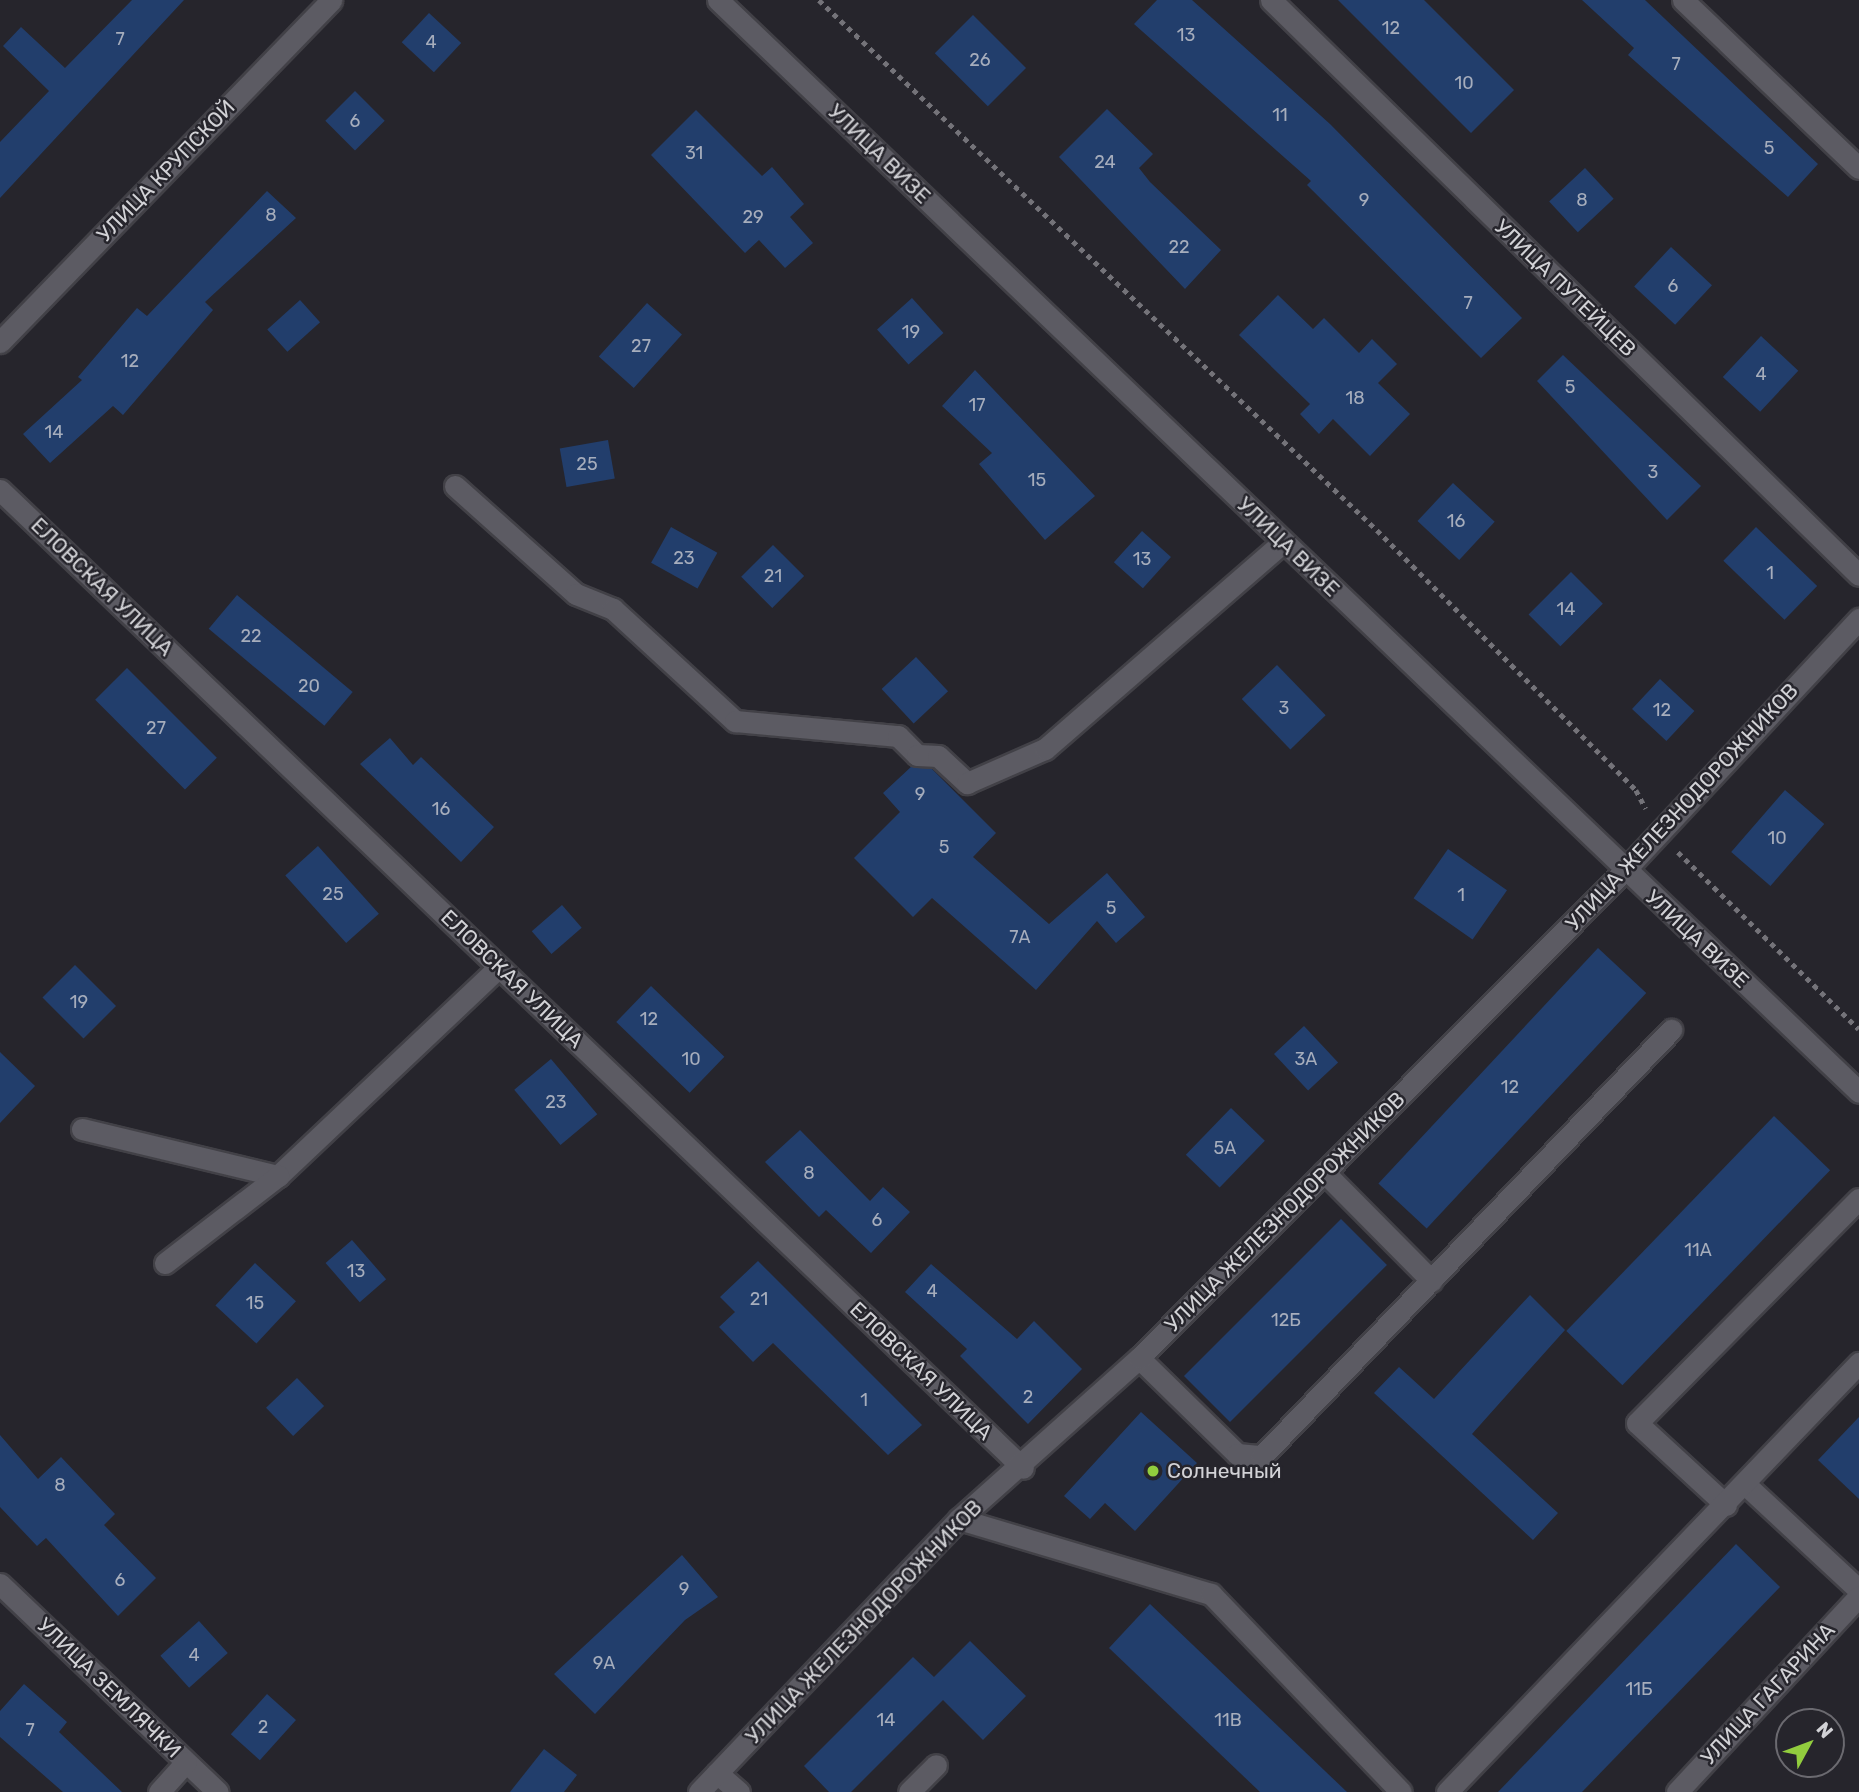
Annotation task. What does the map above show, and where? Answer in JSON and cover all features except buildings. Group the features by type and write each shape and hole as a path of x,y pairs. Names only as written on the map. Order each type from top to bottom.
{"street":[{"name":"УЛИЦА КРУПСКОЙ","path":"0,342 331,0"},
{"name":"УЛИЦА ВИЗЕ","path":"718,0 1624,871 1859,1092"},
{"name":"УЛИЦА ПУТЕЙЦЕВ","path":"1271,0 1859,575"},
{"path":"1683,0 1859,168"},
{"path":"455,486 576,594 613,609 735,721 898,736 916,755 938,756 967,783 1045,749 1283,542"},
{"name":"ЕЛОВСКАЯ УЛИЦА","path":"0,490 1023,1468"},
{"name":"УЛИЦА ЖЕЛЕЗНОДОРОЖНИКОВ","path":"699,1792 959,1519 1023,1468 1139,1358 1624,871 1859,618"},
{"path":"164,1263 278,1176 499,967"},
{"path":"1139,1358 1237,1454 1262,1457 1671,1030"},
{"path":"82,1129 278,1176"},
{"path":"1324,1172 1432,1281"},
{"path":"1726,1506 1637,1423 1859,1199"},
{"path":"1447,1792 1726,1506 1859,1363"},
{"path":"1746,1485 1859,1590"},
{"path":"959,1519 1211,1594 1401,1792"},
{"name":"УЛИЦА ЗЕМЛЯЧКИ","path":"0,1584 218,1792"},
{"name":"УЛИЦА ГАГАРИНА","path":"1677,1792 1859,1596"},
{"path":"159,1792 186,1762"},
{"path":"909,1792 936,1765"},
{"path":"717,1773 739,1792"}],"path":[{"path":"820,0 1377,530 1636,790 1659,833 1859,1029"}],"place":[{"name":"Солнечный","path":"1153,1471"}]}
